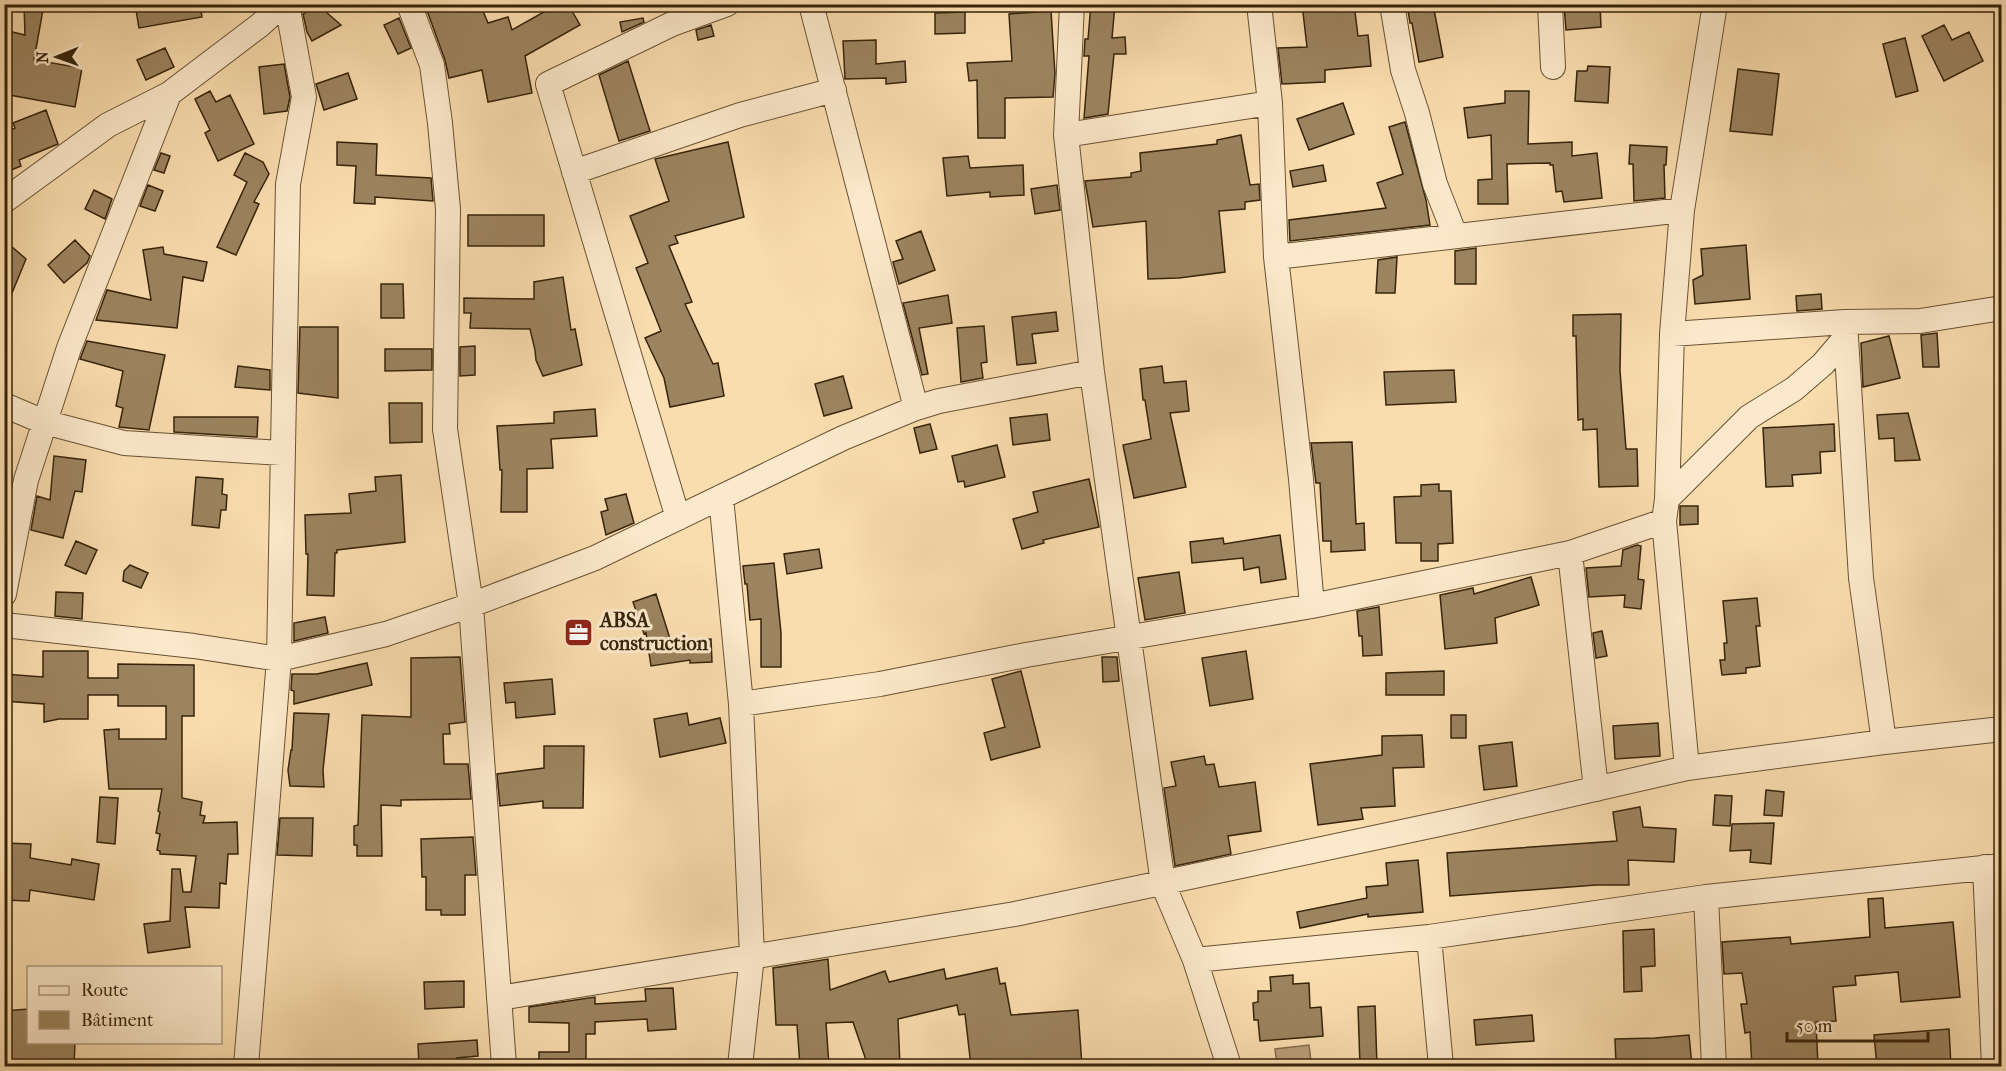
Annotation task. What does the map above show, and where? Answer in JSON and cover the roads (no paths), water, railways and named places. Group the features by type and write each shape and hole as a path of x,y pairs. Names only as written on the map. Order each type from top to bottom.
{"street":[{"path":"4,201 108,125 169,94 285,4 304,97 288,184 281,453 279,659 246,1066"},
{"path":"409,4 432,65 448,209 445,429 471,605 504,1066"},
{"path":"678,518 548,84 672,24 727,4"},
{"path":"811,4 916,408"},
{"path":"1072,4 1066,135 1092,372 1163,884 1195,960 1229,1066"},
{"path":"1259,4 1270,103 1276,257 1301,479 1311,606"},
{"path":"1392,4 1403,70 1417,113 1435,184 1455,235"},
{"path":"1551,4 1553,67"},
{"path":"1687,768 1665,510 1672,334 1682,210 1715,4"},
{"path":"574,172 740,115 834,90"},
{"path":"4,594 26,480 44,423 69,348 169,94"},
{"path":"1066,135 1270,103"},
{"path":"1276,257 1682,210"},
{"path":"1672,334 1846,329 1920,321 2001,308"},
{"path":"741,704 880,684 1026,655 1311,606 1570,553 1665,510 1749,417 1794,389 1823,364 1846,329"},
{"path":"1846,329 1861,578 1884,742"},
{"path":"4,625 194,646 279,659 386,634 595,558 843,438 916,408 939,401 1092,372"},
{"path":"4,405 44,423 124,443 281,453"},
{"path":"721,497 741,704 752,956 740,1066"},
{"path":"1570,553 1596,789"},
{"path":"499,998 1015,914 1163,884 1687,768 2001,729"},
{"path":"1195,960 1429,937 1706,897 1993,866 1994,1066"},
{"path":"1706,897 1714,1066"},
{"path":"1429,937 1441,1066"}],"place":[{"name":"ABSA construction","path":"579,632"}]}
